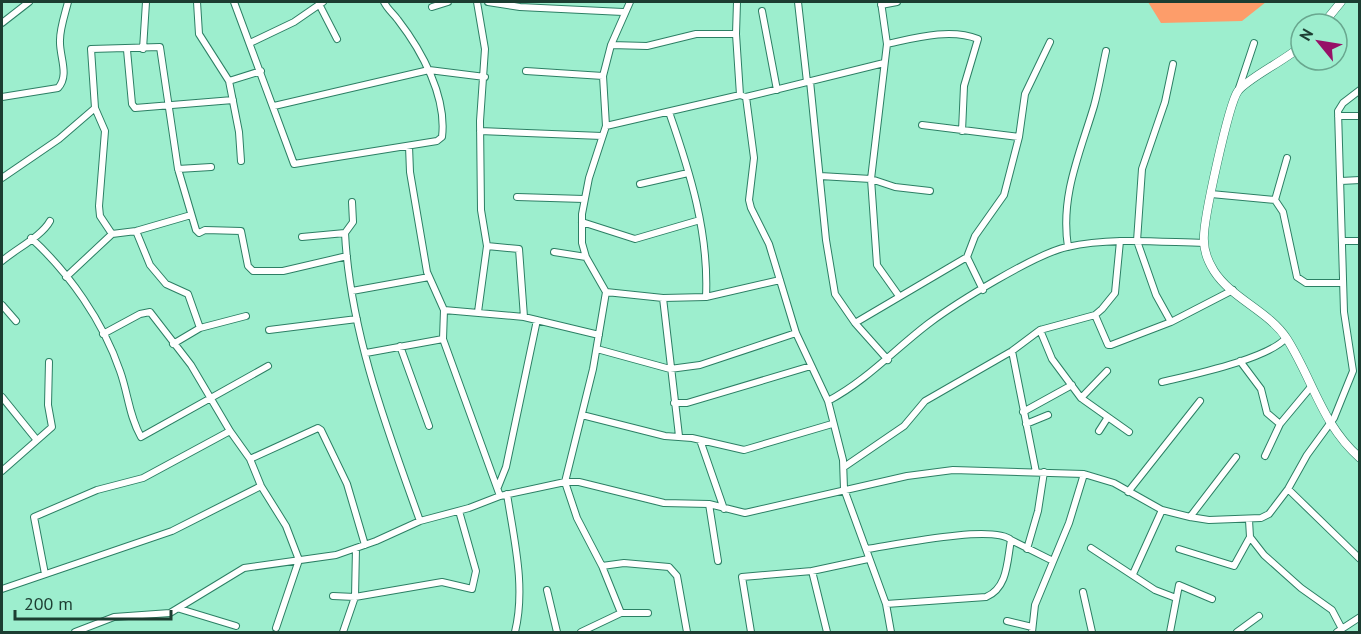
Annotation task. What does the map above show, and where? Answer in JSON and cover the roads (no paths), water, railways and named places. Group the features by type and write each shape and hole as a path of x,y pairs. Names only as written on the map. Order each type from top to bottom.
{"street":[{"path":"2,23 29,2"},
{"path":"2,97 58,88 62,84 64,78 60,41 68,2"},
{"path":"143,49 146,2"},
{"path":"197,2 199,34 229,81 241,161"},
{"path":"234,2 294,164 409,146 436,141 442,137 443,113 429,70 399,20 388,11 384,2"},
{"path":"432,7 448,2"},
{"path":"477,2 485,49 480,131 481,210 487,246 478,312"},
{"path":"488,2 530,8 624,12"},
{"path":"621,613 602,566 581,528 565,482 597,349 606,292 586,257 582,243 584,199 606,126 603,76 611,45 630,2"},
{"path":"737,2 736,34 743,96 754,158 749,200 755,218 769,244 796,333 828,401 844,467 844,489 886,604 891,633"},
{"path":"798,2 833,286 839,303 888,360"},
{"path":"897,2 881,3 887,44 871,179 877,265 899,296"},
{"path":"250,43 294,22 321,3 337,39"},
{"path":"762,11 777,90"},
{"path":"611,45 646,46 696,34 736,34"},
{"path":"887,44 927,36 962,34 978,39 964,86 962,131"},
{"path":"855,323 967,256 975,236 1004,195 1019,137 1025,94 1050,42"},
{"path":"1254,43 1210,194 1204,225 1204,243 1213,270 1286,338 1328,423 1340,441 1359,458"},
{"path":"112,234 100,216 105,131 94,108 91,49 127,50 160,47 166,104 178,169 191,215 199,233 205,230 241,231 248,266 253,271 283,271 346,256"},
{"path":"127,50 133,106 138,109 166,104 233,100"},
{"path":"1068,247 1064,223 1067,190 1095,103 1106,51"},
{"path":"1238,92 1289,55"},
{"path":"606,126 777,90 884,63"},
{"path":"1171,322 1155,295 1137,241 1142,169 1165,102 1173,64"},
{"path":"274,106 429,70 484,77"},
{"path":"229,81 261,71"},
{"path":"526,71 603,76"},
{"path":"75,633 114,617 159,615 180,609 215,583 244,568 336,555 420,521 459,511 503,495 565,482 579,482 664,503 709,504 745,513 907,476 954,470 1044,472 1084,474 1114,483 1162,510 1190,517 1249,520 1269,514 1288,489 1328,423 1338,411 1353,371 1343,283 1338,116 1339,106 1359,90"},
{"path":"2,178 59,139 94,108"},
{"path":"669,112 700,220 707,255 706,297"},
{"path":"1338,116 1359,116"},
{"path":"922,125 1019,137"},
{"path":"480,131 602,136"},
{"path":"409,146 410,172 429,277 444,310 443,339 460,390 503,495 517,550 520,597 515,633"},
{"path":"1287,158 1275,200 1283,212 1294,270 1301,282 1316,285 1343,283"},
{"path":"178,169 211,167"},
{"path":"640,184 688,173"},
{"path":"820,176 871,179 895,187 930,191"},
{"path":"1341,181 1359,180"},
{"path":"1210,194 1275,200"},
{"path":"517,197 584,199"},
{"path":"352,202 353,222 345,233 346,256 357,319 389,433 420,521"},
{"path":"66,277 112,234 136,231 191,215"},
{"path":"582,222 634,239 700,220"},
{"path":"2,261 31,238 45,231 50,221"},
{"path":"136,231 150,265 174,290 188,294 200,328"},
{"path":"302,237 345,233"},
{"path":"31,238 66,277 93,314 120,370 129,410 141,437 268,366"},
{"path":"844,467 904,426 925,401 1012,351 1040,330 1095,315 1111,301 1115,293 1120,241"},
{"path":"828,401 851,388 888,360 931,322 983,290 1068,247 1120,241 1204,243"},
{"path":"1343,241 1359,241"},
{"path":"487,246 519,249 524,317"},
{"path":"554,252 586,257"},
{"path":"967,256 983,290"},
{"path":"352,291 429,277"},
{"path":"606,292 663,298 706,297 780,280"},
{"path":"1095,315 1108,345 1171,322 1233,290"},
{"path":"663,298 679,436"},
{"path":"2,305 16,321"},
{"path":"444,310 524,317 598,335"},
{"path":"103,334 140,314 150,312 191,365 209,398 250,459 261,486 286,526 298,560 276,628"},
{"path":"173,344 200,328 246,316"},
{"path":"270,330 357,319"},
{"path":"498,487 506,467 537,320"},
{"path":"1040,330 1052,359 1081,398 1097,412 1129,432"},
{"path":"597,349 670,369 700,364 796,333"},
{"path":"1162,382 1240,361 1279,346 1286,338"},
{"path":"366,353 443,339"},
{"path":"400,346 429,426"},
{"path":"1012,351 1036,472"},
{"path":"1240,361 1261,389 1267,413 1280,424"},
{"path":"2,471 36,439 48,433 52,427 48,405 49,362"},
{"path":"674,403 687,403 811,366"},
{"path":"1081,398 1107,371"},
{"path":"1023,412 1072,385"},
{"path":"1265,456 1280,424 1310,388"},
{"path":"2,398 36,439"},
{"path":"1128,492 1200,401"},
{"path":"582,415 665,436 679,436 744,450 832,424"},
{"path":"1026,424 1048,415"},
{"path":"1099,431 1108,417"},
{"path":"250,459 318,428 321,430 347,484 364,545"},
{"path":"45,574 34,517 98,490 142,478 230,431"},
{"path":"700,440 724,509"},
{"path":"1190,517 1236,457"},
{"path":"1027,549 1038,511 1044,472"},
{"path":"1007,621 1032,630 1035,605 1084,474"},
{"path":"2,589 172,531 261,486"},
{"path":"1288,489 1359,559"},
{"path":"709,504 717,561"},
{"path":"1133,574 1162,510"},
{"path":"333,596 355,597 441,582 472,589 476,571 459,511"},
{"path":"1179,549 1234,566 1250,537 1249,520"},
{"path":"867,549 928,539 998,533 1053,561"},
{"path":"1250,537 1284,575 1332,609 1340,631 1359,617"},
{"path":"886,604 986,597 993,594 1003,581 1011,540"},
{"path":"343,633 355,597 356,548"},
{"path":"1091,548 1155,590 1176,598"},
{"path":"751,633 742,577 812,571 868,559"},
{"path":"602,566 624,563 669,567 677,576 687,633"},
{"path":"812,571 827,633"},
{"path":"1170,633 1177,588 1181,585 1212,598"},
{"path":"547,590 557,633"},
{"path":"1083,591 1092,633"},
{"path":"180,609 236,626"},
{"path":"581,633 621,613 648,613"},
{"path":"1237,633 1259,616"}]}
